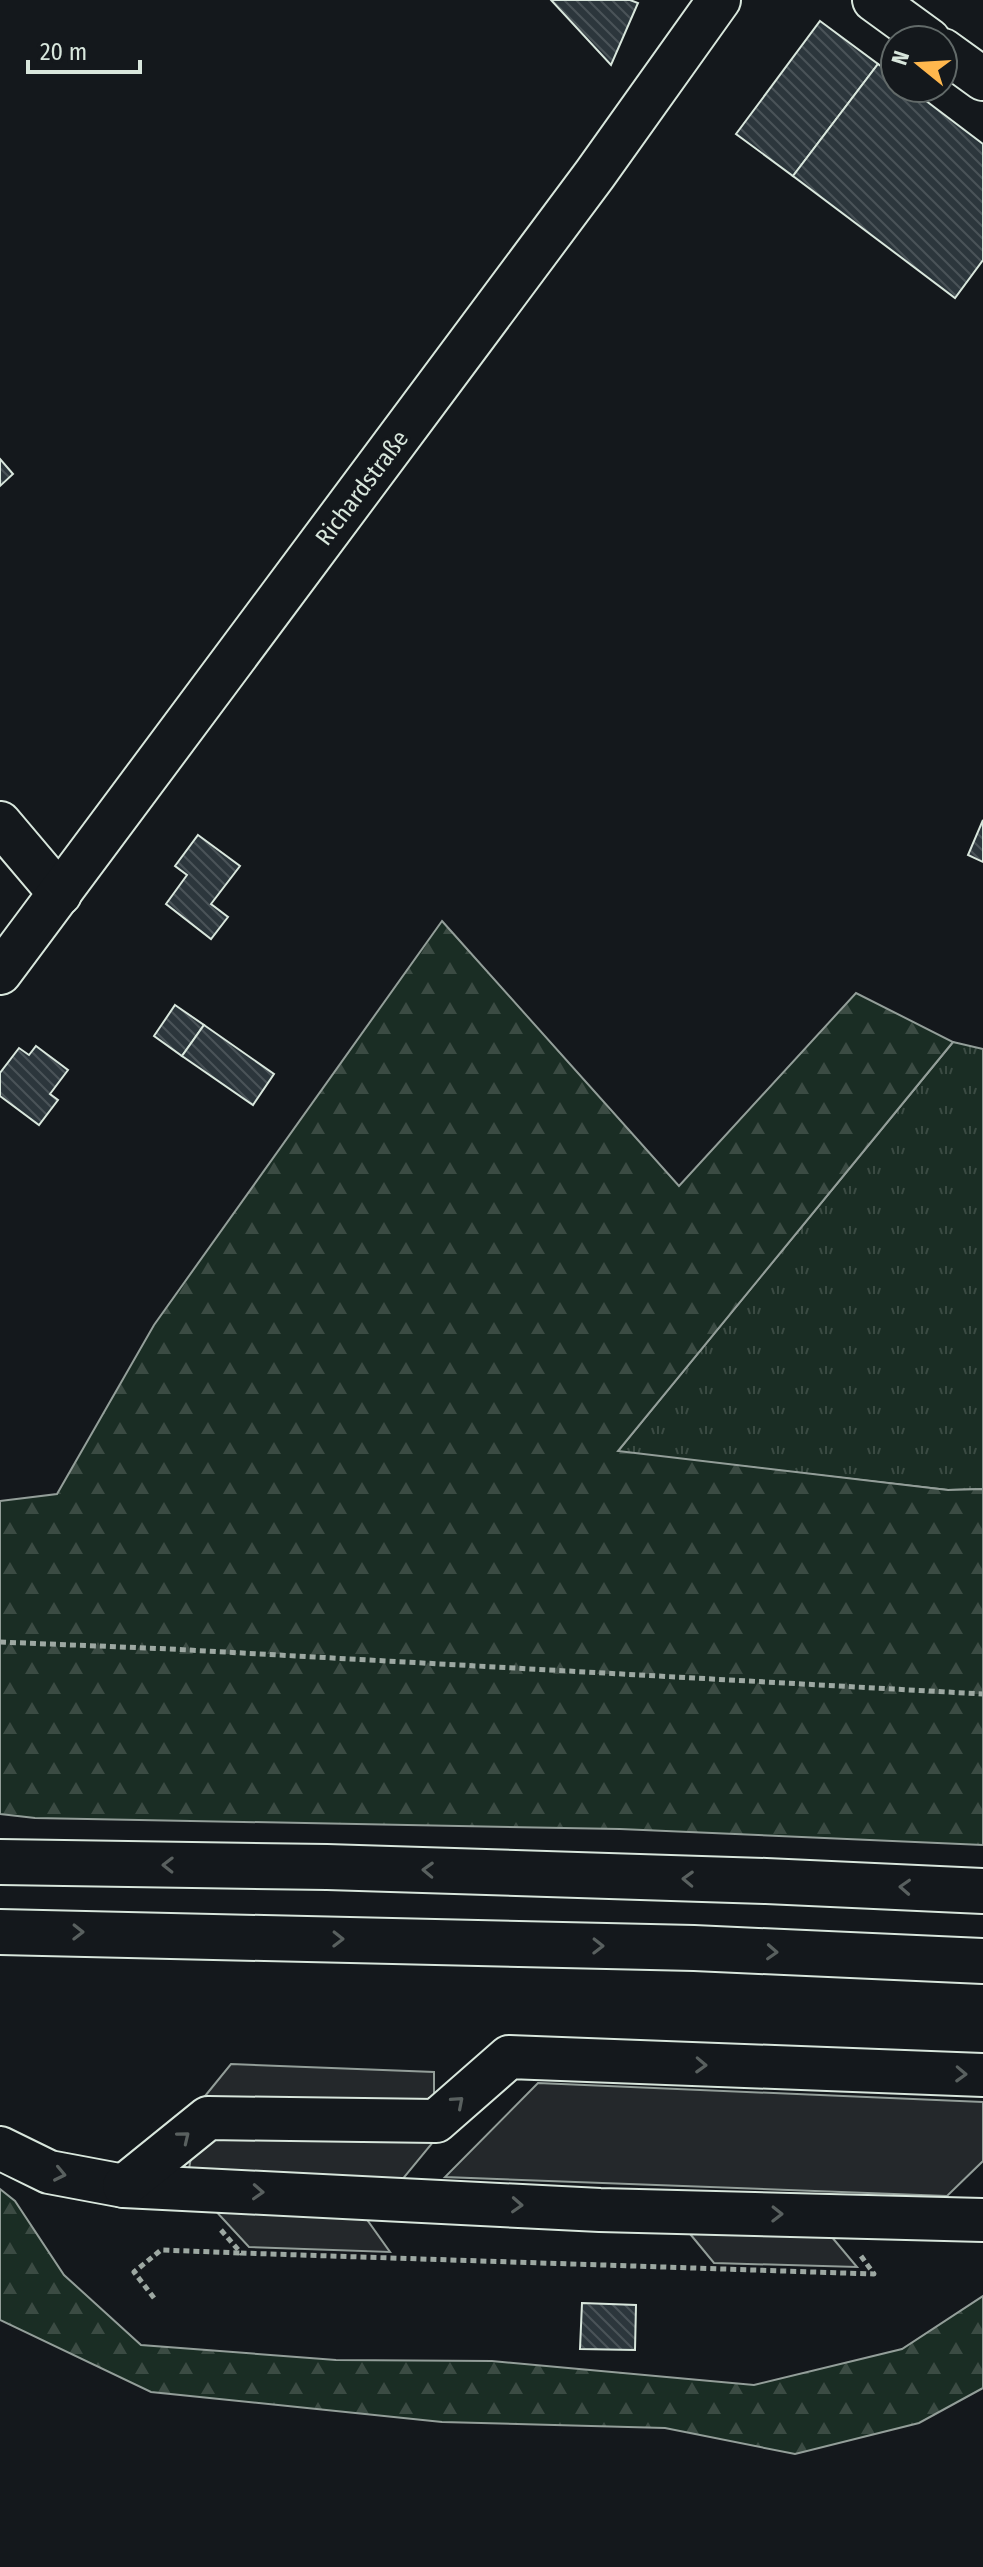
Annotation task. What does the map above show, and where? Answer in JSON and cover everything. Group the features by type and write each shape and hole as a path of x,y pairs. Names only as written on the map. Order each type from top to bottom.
{"highway":[{"path":"0,1862 327,1867 983,1891"},
{"path":"0,1932 694,1948 983,1961"}],"street":[{"name":"Richardstraße","path":"0,973 595,174 719,0"},
{"path":"874,0 907,24"},
{"path":"959,62 983,79"},
{"path":"0,823 60,894"},
{"path":"124,2186 208,2118 436,2121 509,2057 983,2075"},
{"path":"0,2148 49,2172 124,2186 600,2210 983,2220"}],"path":[{"path":"0,1642 983,1694"},
{"path":"186,2189 241,2253"},
{"path":"154,2298 134,2272 161,2250 874,2274 834,2215"}],"green space":[{"path":"442,921 679,1186 856,993 953,1042 618,1451 948,1490 983,1489 983,1845 620,1829 35,1818 0,1814 0,1501 57,1494 154,1325"},
{"path":"953,1042 983,1049 983,1489 948,1490 617,1452"},
{"path":"0,2189 15,2201 64,2275 141,2345 336,2360 492,2361 754,2385 902,2349 983,2296 983,2388 919,2423 795,2454 665,2428 442,2422 151,2392 0,2320"}],"shaded area":[{"path":"231,2064 434,2072 434,2141 368,2221 390,2252 249,2247 187,2180 201,2101"},
{"path":"538,2083 983,2102 983,2161 947,2196 445,2177"},
{"path":"686,2229 831,2236 857,2267 714,2263"}],"building":[{"path":"551,0 630,0 638,3 611,65"},
{"path":"820,21 878,64 793,176 736,134"},
{"path":"878,64 879,104 930,104 983,144 983,260 955,298 793,176"},
{"path":"0,459 13,474 0,486"},
{"path":"983,820 983,862 968,855"},
{"path":"198,835 240,866 211,904 228,917 211,939 166,904 187,875 175,866"},
{"path":"175,1005 204,1025 182,1056 154,1036"},
{"path":"204,1025 274,1074 253,1105 182,1056"},
{"path":"36,1046 68,1070 50,1094 58,1100 39,1125 0,1096 0,1073 19,1048 29,1055"},
{"path":"582,2303 636,2305 635,2350 580,2349"}]}
